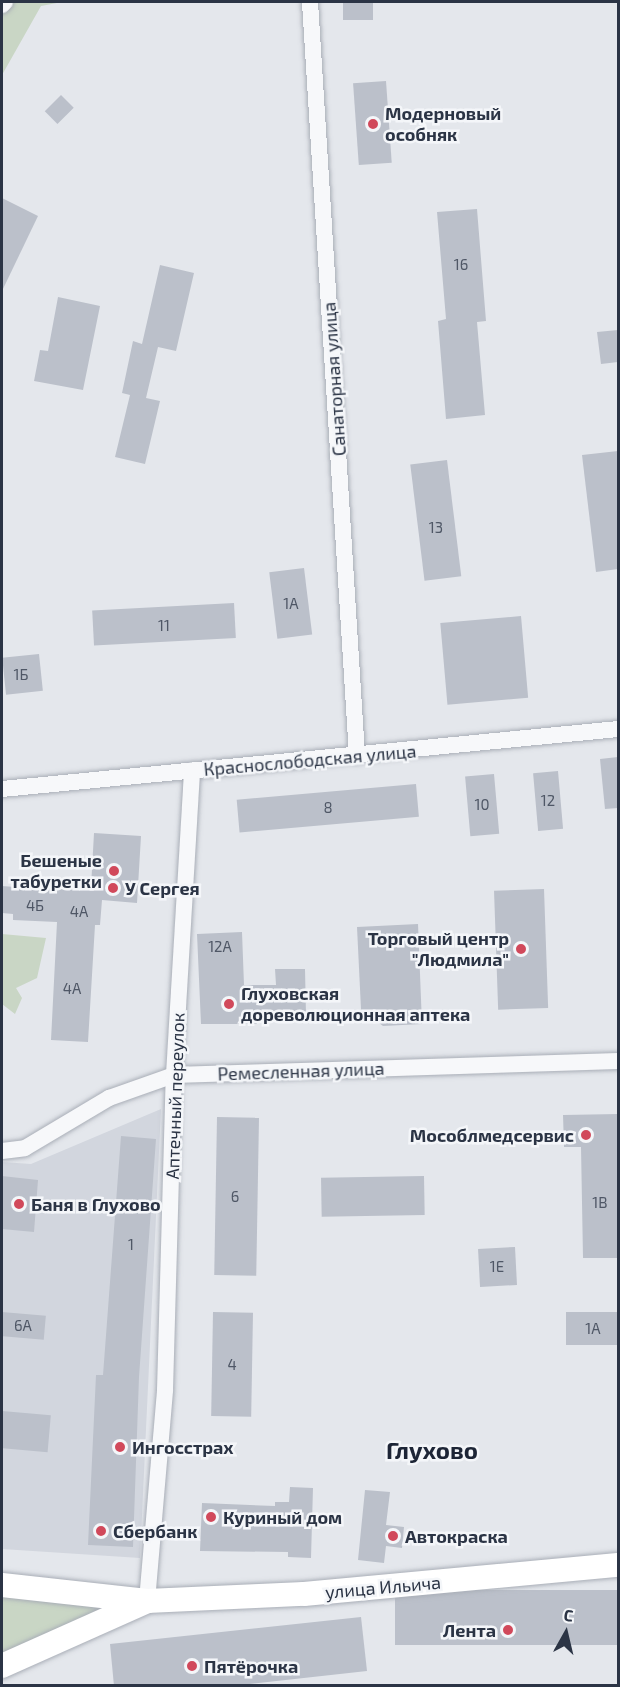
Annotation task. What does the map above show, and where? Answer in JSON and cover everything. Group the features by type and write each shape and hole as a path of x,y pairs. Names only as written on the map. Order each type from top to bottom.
{"main road":[{"name":"улица Ильича","path":"147,1601 304,1594 618,1565"},
{"path":"2,1585 147,1601"},
{"path":"2,1666 147,1601"}],"street":[{"path":"2,5 5,2"},
{"name":"Санаторная улица","path":"310,2 357,756"},
{"name":"Краснослободская улица","path":"2,789 618,729"},
{"name":"Аптечный переулок","path":"147,1601 165,1390 174,1075 192,771"},
{"name":"Ремесленная улица","path":"2,1151 25,1148 110,1098 174,1075 618,1061"}],"shaded area":[{"path":"161,1109 140,1558 2,1549 2,1162 31,1164"}],"green space":[{"path":"2,2 62,2 41,6 2,75"},
{"path":"2,934 46,938 37,978 16,988 22,998 15,1014 2,1004"},
{"path":"2,1596 107,1606 2,1655"}],"building":[{"path":"343,2 373,2 373,20 343,20"},
{"name":"Модерновый особняк","path":"386,81 392,163 359,165 353,83"},
{"path":"61,95 74,108 57,124 45,111"},
{"path":"2,198 38,216 2,291"},
{"path":"477,209 486,321 477,322 485,415 446,419 438,321 446,319 437,212"},
{"path":"160,265 194,273 176,351 158,347 146,398 160,401 145,464 115,457 130,395 122,393 133,341 142,344"},
{"path":"58,297 100,306 83,390 34,381 40,350 48,351"},
{"path":"618,330 618,362 601,364 597,332"},
{"path":"618,451 618,569 596,572 582,455"},
{"path":"447,460 461,576 425,581 410,465"},
{"path":"304,568 312,635 277,639 269,572"},
{"path":"234,603 236,638 94,645 92,610"},
{"path":"521,616 528,698 447,705 440,623"},
{"path":"39,654 43,691 6,695 2,658"},
{"path":"618,757 618,808 605,809 600,759"},
{"path":"558,771 563,829 538,831 533,773"},
{"path":"494,774 499,834 470,836 465,777"},
{"path":"416,784 419,817 240,833 237,800"},
{"path":"94,833 141,836 137,903 102,900 100,925 95,925 88,1042 51,1040 57,922 13,920 13,914 2,913 2,886 15,887 15,882 91,887"},
{"name":"Торговый центр \"Людмила\"","path":"544,889 548,1008 498,1010 494,891"},
{"path":"418,924 422,1024 383,1026 361,1009 357,927"},
{"path":"242,932 244,985 276,985 275,969 305,969 306,1015 257,1016 257,1024 201,1024 197,934"},
{"path":"618,1114 618,1258 583,1258 581,1147 564,1147 563,1115"},
{"path":"217,1117 259,1118 256,1276 214,1275"},
{"path":"121,1136 156,1139 139,1377 133,1547 88,1545 96,1375 103,1375"},
{"name":"Баня в Глухово","path":"2,1176 38,1180 34,1232 2,1229"},
{"path":"424,1176 425,1215 322,1217 321,1178"},
{"path":"515,1247 517,1285 480,1287 478,1249"},
{"path":"2,1312 46,1316 44,1340 2,1336"},
{"path":"213,1312 253,1313 251,1417 211,1416"},
{"path":"566,1312 618,1312 618,1345 566,1345"},
{"path":"2,1411 51,1415 48,1452 2,1448"},
{"path":"290,1487 313,1488 311,1558 288,1557 288,1552 200,1551 202,1503 275,1506 275,1502 289,1502"},
{"path":"365,1490 390,1492 386,1525 404,1527 402,1548 386,1546 384,1563 358,1560"},
{"name":"Лента","path":"395,1590 618,1590 618,1645 395,1645"},
{"path":"361,1617 367,1671 232,1686 114,1686 110,1644"}],"place":[{"name":"Модерновый особняк","path":"373,124"},
{"name":"Бешеные табуретки","path":"114,871"},
{"name":"У Сергея","path":"113,888"},
{"name":"Торговый центр \"Людмила\"","path":"521,949"},
{"name":"Глуховская дореволюционная аптека","path":"229,1004"},
{"name":"Мособлмедсервис","path":"586,1135"},
{"name":"Баня в Глухово","path":"19,1204"},
{"name":"Ингосстрах","path":"120,1447"},
{"name":"Куриный дом","path":"211,1517"},
{"name":"Сбербанк","path":"101,1531"},
{"name":"Автокраска","path":"393,1536"},
{"name":"Лента","path":"508,1630"},
{"name":"Пятёрочка","path":"192,1666"}],"district":[{"name":"Глухово","path":"432,1450"}]}
